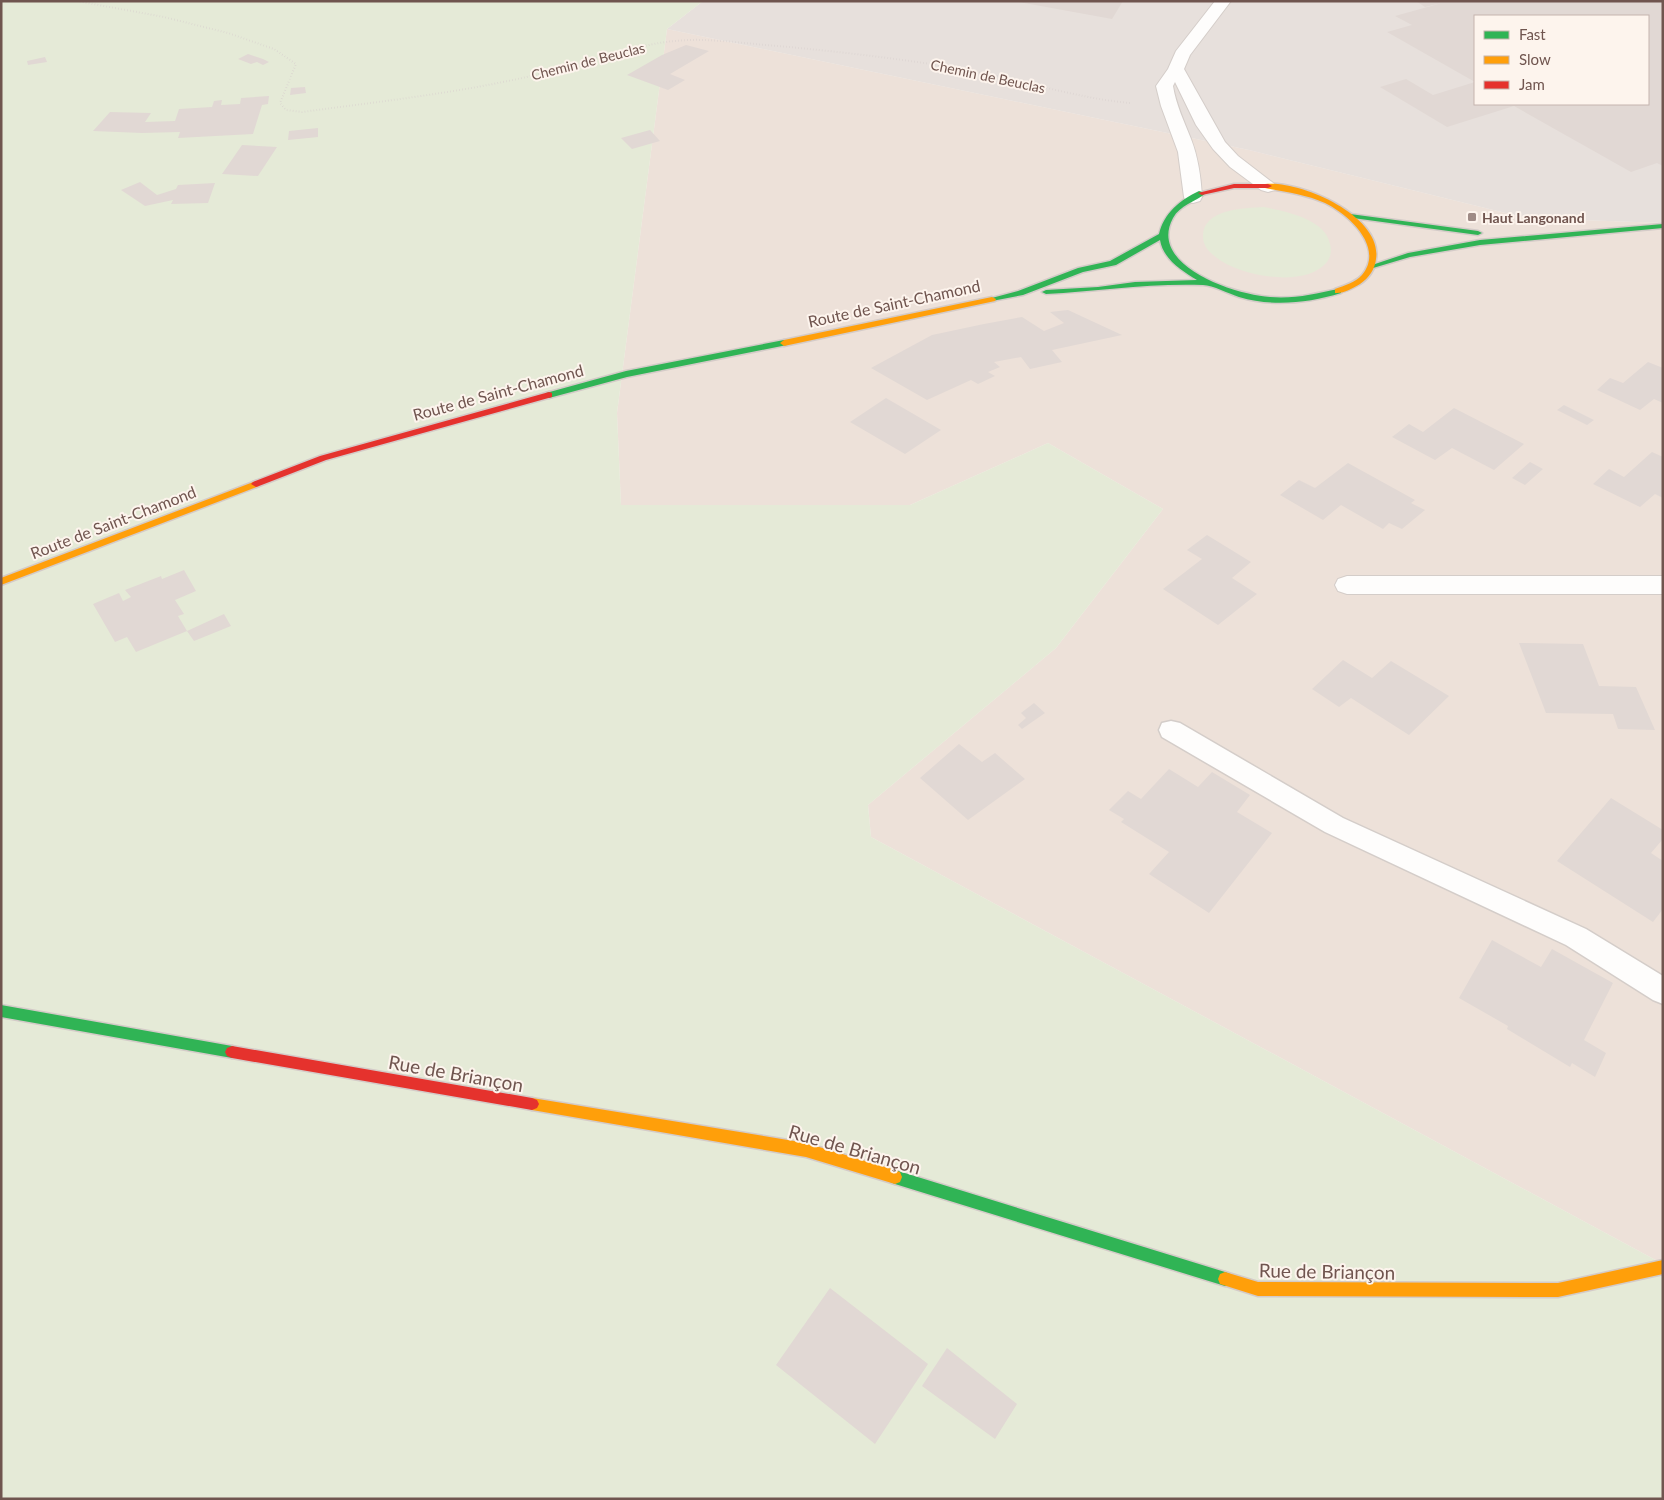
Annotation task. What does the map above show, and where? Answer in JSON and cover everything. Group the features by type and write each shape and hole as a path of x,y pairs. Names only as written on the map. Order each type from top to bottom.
{"main road":[{"path":"1373,266 1372,246 1366,232 1353,216 1336,205 1315,196 1295,190 1268,186 1224,187 1193,197 1175,208 1165,224 1162,236 1168,251 1176,262 1186,271 1205,282 1232,292 1261,299 1291,300 1316,298 1339,291 1361,281 1373,266 1429,250 1527,238 1614,232 1663,226"},
{"path":"1353,216 1527,238"},
{"path":"1020,293 1081,270 1113,262 1162,236"},
{"path":"1020,293 1098,289 1135,284 1205,282"},
{"name":"Route de Saint-Chamond","path":"1,582 323,458 526,400 626,374 882,323 1020,293"},
{"name":"Rue de Briançon","path":"1,1011 542,1106 806,1150 1258,1289 1558,1290 1663,1267"}],"street":[{"path":"1193,197 1188,160 1182,139 1168,105 1164,86 1176,68 1182,54 1223,1"},
{"path":"1176,68 1207,127 1227,155 1268,186"},
{"path":"1347,585 1663,585"}],"lane":[{"path":"1171,730 1334,825 1576,937 1663,991"}],"path":[{"name":"Chemin de Beuclas","path":"78,1 208,27 268,47 288,56 296,64 293,75 282,92 280,103 286,110 302,112 461,90 548,72 634,48 673,41 704,40 928,63 977,71 1089,97 1120,102 1168,105"}],"shaded area":[{"path":"703,1 1663,1 1663,223 1526,218 1249,150 667,29"},
{"path":"667,29 1249,150 1526,218 1663,223 1663,1264 871,837 868,805 1056,648 1163,509 1048,443 910,505 621,505 617,413"}],"green space":[{"path":"1,1 703,1 667,29 617,413 621,505 910,505 1048,443 1163,509 1056,648 868,805 871,837 1663,1264 1663,1499 1,1499"},
{"path":"1264,207 1293,214 1313,222 1321,228 1327,235 1331,246 1327,262 1317,270 1304,275 1272,277 1241,270 1227,264 1207,249 1203,237 1205,228 1209,221 1217,215 1246,208"}],"building":[{"path":"1013,1 1123,1 1112,19"},
{"path":"1416,1 1663,1 1663,166 1657,163 1631,172 1514,106 1447,127 1380,87 1406,79 1433,95 1474,82 1474,105 1649,105 1649,15 1474,15 1474,81 1387,32 1412,25 1395,16 1442,3 1425,7"},
{"path":"686,45 709,51 670,74 685,80 668,90 627,75 662,55"},
{"path":"248,54 269,62 263,65 257,62 251,64 238,59"},
{"path":"45,57 47,62 28,65 27,61"},
{"path":"305,87 306,93 290,95 291,88"},
{"path":"269,96 268,104 262,105 253,134 178,138 180,132 93,131 110,112 151,113 145,122 175,121 179,109 212,107 214,101 222,100 221,105 240,104 241,98"},
{"path":"318,128 318,137 288,140 289,131"},
{"path":"650,130 660,141 632,149 621,138"},
{"path":"242,145 277,147 258,176 222,174"},
{"path":"140,182 157,195 176,189 178,185 215,183 208,203 171,204 173,200 145,206 121,190"},
{"path":"1068,310 1122,335 1052,350 1062,362 1030,369 1021,357 994,362 1000,367 988,372 995,376 978,384 971,380 927,400 871,368 932,335 1022,317 1044,331 1064,323 1050,312"},
{"path":"1648,362 1663,368 1663,403 1654,399 1640,410 1597,390 1610,378 1623,383"},
{"path":"886,398 941,430 905,454 850,422"},
{"path":"1564,405 1594,420 1587,425 1557,410"},
{"path":"1454,408 1524,444 1494,470 1452,448 1435,460 1392,437 1409,424 1423,432"},
{"path":"1652,452 1663,457 1663,498 1655,494 1640,507 1593,484 1609,469 1624,477"},
{"path":"1530,462 1543,469 1525,485 1512,478"},
{"path":"1348,463 1415,500 1411,503 1425,510 1402,529 1389,523 1383,529 1341,505 1323,520 1280,495 1299,480 1315,488"},
{"path":"1207,535 1251,562 1232,578 1257,594 1218,625 1163,589 1202,559 1187,550"},
{"path":"184,570 196,591 175,600 184,614 178,616 187,631 136,652 127,637 115,642 93,604 119,593 123,601 131,597 125,590 161,576 162,579"},
{"path":"224,614 231,626 194,641 187,631"},
{"path":"1519,643 1583,644 1599,686 1636,687 1655,730 1618,729 1613,714 1546,713"},
{"path":"1343,660 1372,678 1391,661 1449,696 1409,735 1351,698 1339,707 1312,689"},
{"path":"1034,703 1045,713 1022,729 1018,725 1026,718 1021,713"},
{"path":"959,744 982,762 995,753 1025,779 968,820 920,778"},
{"path":"1169,769 1198,787 1212,772 1250,795 1237,812 1272,833 1209,913 1149,874 1169,852 1121,822 1124,819 1109,810 1128,791 1141,799"},
{"path":"1611,798 1663,830 1663,839 1651,853 1663,861 1663,909 1653,922 1557,861"},
{"path":"1492,940 1541,967 1552,949 1613,983 1584,1040 1606,1053 1595,1077 1572,1063 1570,1067 1507,1029 1508,1026 1459,998"},
{"path":"830,1288 928,1364 875,1444 776,1365"},
{"path":"947,1348 1017,1404 995,1439 922,1386"}],"traffic: fast":[{"path":"1202,193 1179,206 1169,218 1163,233 1165,247 1174,259 1187,270 1202,280 1219,287 1259,299 1305,299 1338,291"},
{"path":"1353,216 1478,233"},
{"path":"1373,266 1408,255 1480,242 1663,226"},
{"path":"992,299 1020,293 1081,270 1113,263 1162,236"},
{"path":"1046,292 1098,289 1135,284 1205,282"},
{"path":"549,395 626,374 784,343"},
{"path":"1,1011 232,1052"},
{"path":"895,1177 1225,1279"}],"traffic: slow":[{"path":"1268,186 1302,192 1326,201 1343,210 1360,226 1371,245 1373,256 1371,266 1365,276 1353,285 1338,291"},
{"path":"784,343 992,299"},
{"path":"1,582 256,484"},
{"path":"532,1104 806,1150 895,1177"},
{"path":"1225,1279 1258,1289 1558,1290 1663,1267"}],"traffic: jam":[{"path":"1202,193 1234,186 1268,186"},
{"path":"256,484 323,458 549,395"},
{"path":"232,1052 532,1104"}],"place":[{"name":"Haut Langonand","path":"1472,217"}]}
